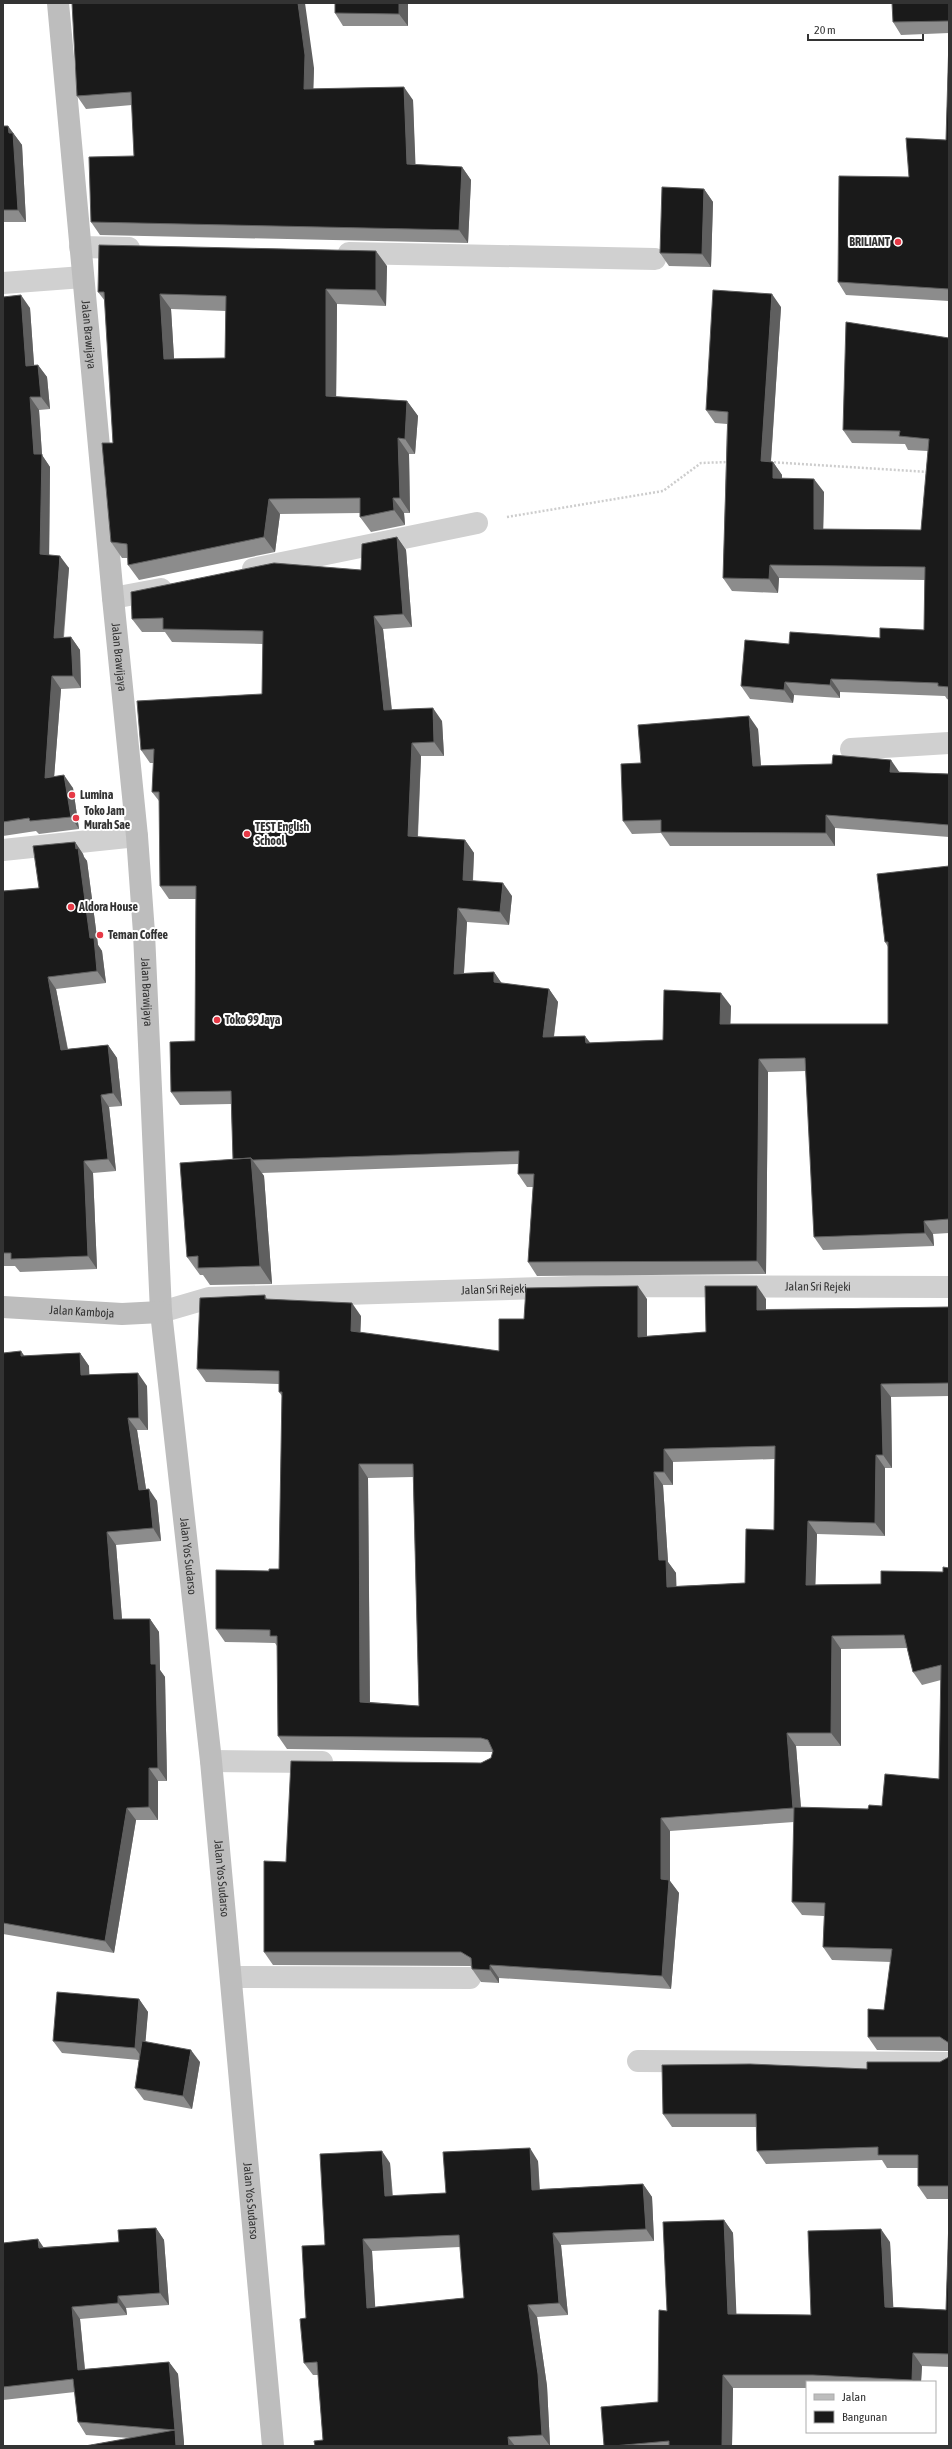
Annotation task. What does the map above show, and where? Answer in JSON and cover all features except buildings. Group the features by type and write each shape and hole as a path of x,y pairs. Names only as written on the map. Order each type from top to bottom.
{"main road":[{"name":"Jalan Brawijaya","path":"58,3 112,598 137,836 144,941 161,1312"},
{"name":"Jalan Kamboja","path":"3,1307 122,1314 161,1312"},
{"name":"Jalan Yos Sudarso","path":"161,1312 211,1761 273,2446"}],"street":[{"path":"80,247 152,248"},
{"path":"328,252 655,259"},
{"path":"3,283 83,277"},
{"path":"237,573 477,523"},
{"path":"112,598 182,584"},
{"path":"851,749 949,743"},
{"path":"3,850 137,836"},
{"name":"Jalan Sri Rejeki","path":"161,1312 209,1298 607,1286 949,1287"},
{"path":"211,1761 346,1762"},
{"path":"231,1977 470,1978"},
{"path":"638,2061 949,2063"}],"path":[{"path":"477,523 662,491 701,463 731,462"},
{"path":"768,462 933,472"}],"place":[{"name":"BRILIANT","path":"898,242"},
{"name":"Lumina","path":"72,795"},
{"name":"Toko Jam Murah Sae","path":"76,818"},
{"name":"TEST English School","path":"247,834"},
{"name":"Aldora House","path":"71,907"},
{"name":"Teman Coffee","path":"100,935"},
{"name":"Toko 99 Jaya","path":"217,1020"}]}
